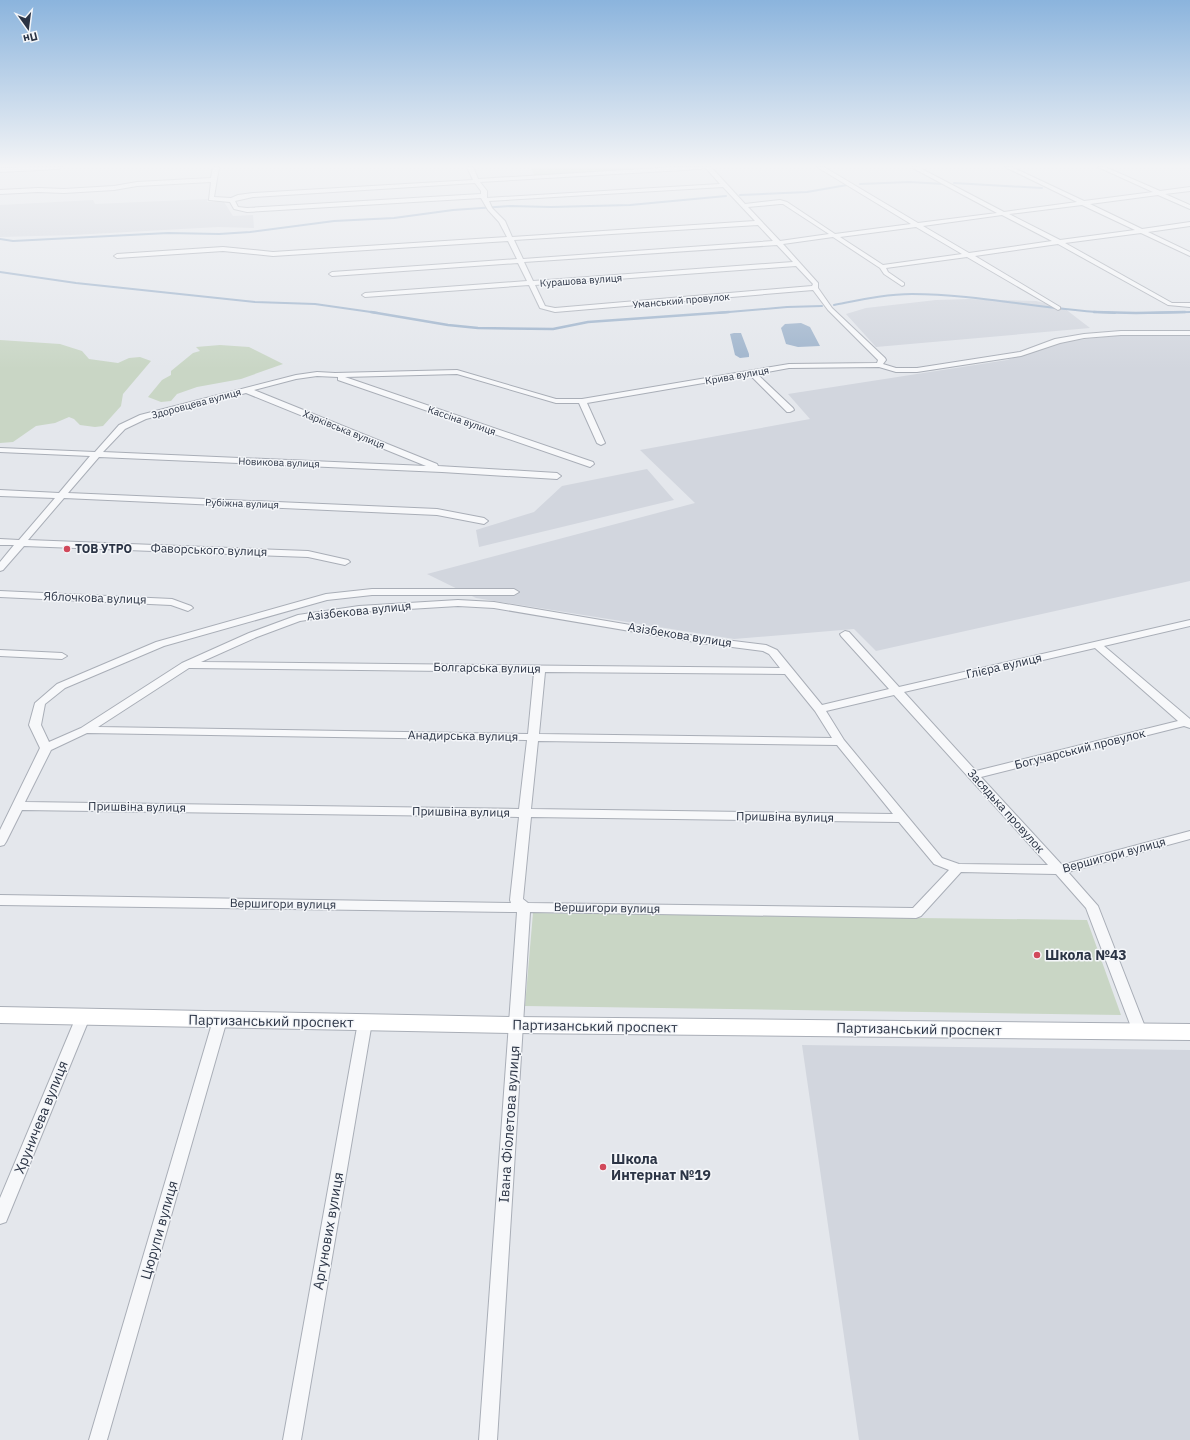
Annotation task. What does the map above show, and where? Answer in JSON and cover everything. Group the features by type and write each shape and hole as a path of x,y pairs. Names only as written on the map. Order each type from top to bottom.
{"street":[{"path":"508,234 531,284"},
{"path":"117,256 223,249 273,254 584,234"},
{"path":"769,234 816,284 815,288 830,308 882,360 879,365"},
{"path":"332,274 777,243 840,234"},
{"path":"935,234 1058,308"},
{"path":"1043,234 1174,306 1190,305"},
{"path":"882,267 1117,234"},
{"path":"1148,234 1190,254"},
{"path":"834,235 882,267 886,273 902,284"},
{"name":"Курашова вулиця","path":"365,295 797,264"},
{"name":"Уманський провулок","path":"531,284 542,307 546,310 815,288"},
{"name":"Крива вулиця","path":"457,372 556,401 582,401 751,372 802,365 879,365 896,370 917,370 1021,354 1058,341 1104,334 1121,332 1190,333"},
{"name":"Здоровцева вулиця","path":"0,568 96,455 122,427 131,422 143,417 296,377 317,374 335,375 457,372"},
{"path":"751,372 790,410"},
{"name":"Кассіна вулиця","path":"335,375 590,464"},
{"name":"Харківська вулиця","path":"246,390 442,469"},
{"path":"582,401 601,443"},
{"name":"Новикова вулиця","path":"0,450 442,469 557,476"},
{"name":"Рубіжна вулиця","path":"0,493 437,512 484,522"},
{"name":"Фаворського вулиця","path":"0,542 308,554 345,562"},
{"path":"0,842 19,806 46,748 35,725 40,703 61,686 160,644 326,597 372,592 514,592"},
{"name":"Яблочкова вулиця","path":"0,594 172,602 188,608"},
{"name":"Азізбекова вулиця","path":"46,748 86,730 186,665 253,635 298,618 359,609 458,603 494,605 702,640 766,648 773,652 788,671"},
{"name":"Глієра вулиця","path":"819,709 1190,623"},
{"name":"Засядька провулок","path":"845,634 1092,906 1140,1032"},
{"path":"1097,645 1188,724"},
{"path":"0,653 62,656"},
{"name":"Болгарська вулиця","path":"186,665 788,671"},
{"name":"Івана Фіолетова вулиця","path":"488,1440 524,907 516,900 540,668"},
{"path":"788,671 819,709 840,742 938,861 958,868"},
{"name":"Богучарський провулок","path":"974,775 1188,724"},
{"name":"Анадирська вулиця","path":"86,730 840,742"},
{"name":"Пришвіна вулиця","path":"19,806 904,818"},
{"name":"Вершигори вулиця","path":"0,900 916,913 958,868 1060,870 1190,835"},
{"name":"Партизанський проспект","path":"0,1015 516,1025 1190,1032"},
{"name":"Хруничева вулиця","path":"0,1217 83,1017"},
{"name":"Цюрупи вулиця","path":"98,1440 220,1020"},
{"name":"Аргунових вулиця","path":"292,1440 365,1022"}],"shaded area":[{"path":"0,234 88,234 73,235 0,237"},
{"path":"969,299 1036,301 1064,308 1090,328 876,347 846,314 866,308 936,300"},
{"path":"1129,334 1190,334 1190,581 876,651 854,629 734,639 476,598 427,574 695,503 640,450 810,419 788,394 1007,360 1061,342"},
{"path":"647,469 674,500 479,547 476,530 534,512 562,486"},
{"path":"802,1045 1190,1050 1190,1440 859,1440"}],"green space":[{"path":"0,340 60,344 82,351 89,359 118,363 129,358 140,357 151,361 123,394 121,406 103,426 95,427 80,425 74,419 69,417 55,423 36,426 13,442 0,443"},
{"path":"220,345 249,347 283,364 241,379 197,387 177,394 171,401 161,402 148,397 162,380 171,375 171,371 193,353 200,351 196,347"},
{"path":"533,913 1087,920 1121,1015 525,1006"}],"water":[{"path":"801,323 810,327 820,346 798,347 786,344 781,328 785,324"},
{"path":"741,333 749,357 740,358 735,355 730,334"}],"waterway":[{"path":"0,239 13,241 145,234"},
{"path":"0,272 76,283 255,302 315,304 371,312"},
{"path":"834,305 883,296 912,294 988,299 1090,312 1115,313"},
{"path":"727,312 787,307 822,306"},
{"path":"371,312 378,313"},
{"path":"371,312 448,325 478,328 553,329 588,322 727,312"},
{"path":"717,313 727,312"},
{"path":"1094,312 1185,312"},
{"path":"1150,313 1190,312"}],"place":[{"name":"ТОВ УТРО","path":"67,549"},
{"name":"Школа №43","path":"1037,955"},
{"name":"Школа Интернат №19","path":"603,1167"}]}
